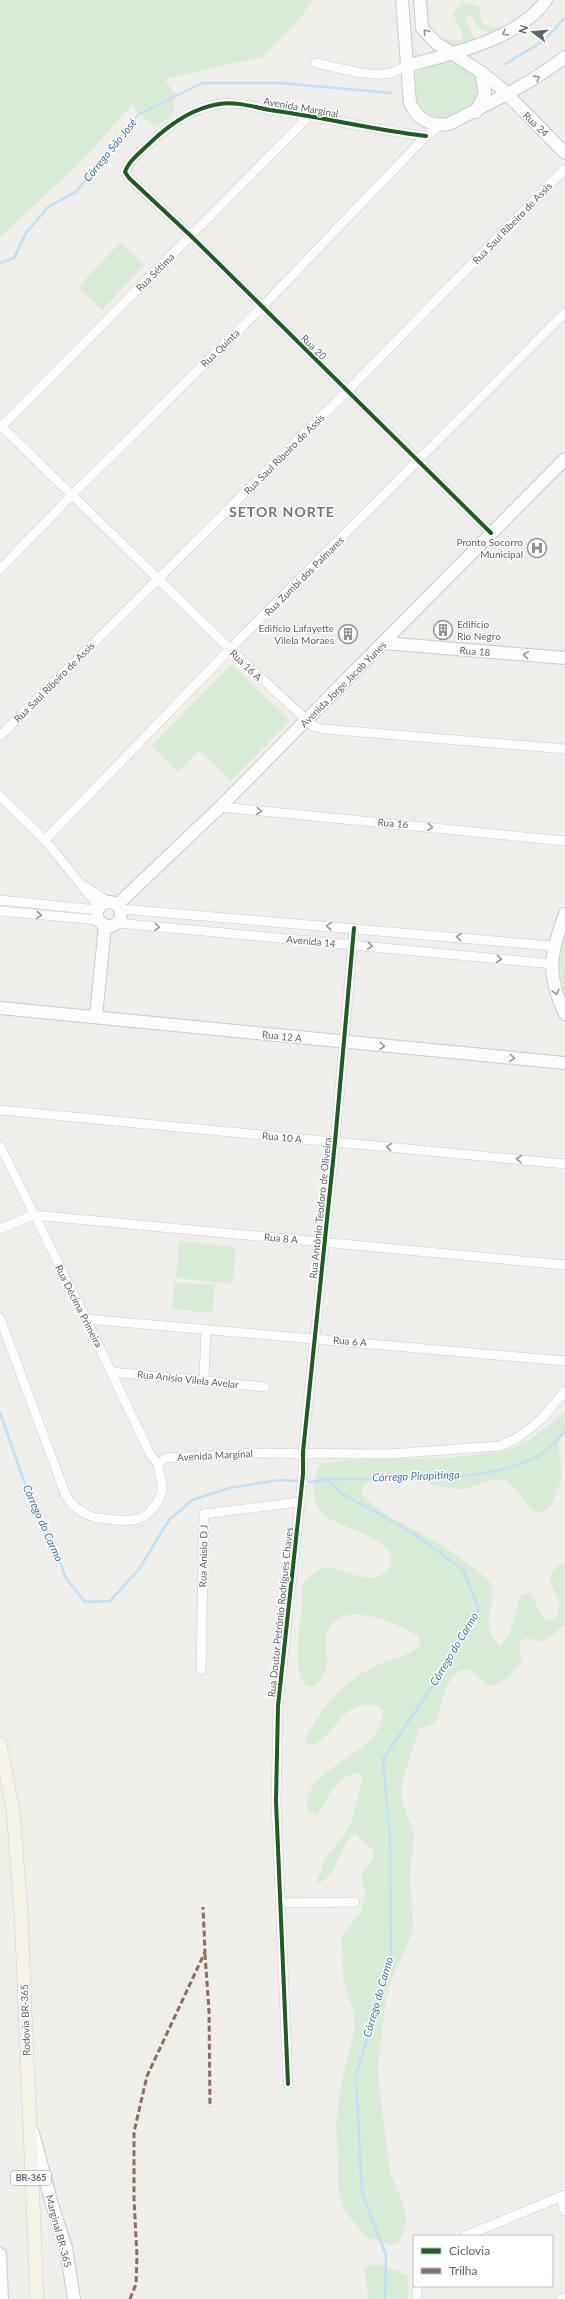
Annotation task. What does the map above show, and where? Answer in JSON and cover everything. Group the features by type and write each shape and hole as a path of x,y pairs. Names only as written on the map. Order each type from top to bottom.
{"main road":[{"name":"Rodovia BR-365","path":"0,1743 13,1810 21,1904 37,2299"}],"street":[{"path":"402,0 409,65 408,89 410,103 414,113 424,121 439,126 449,124 476,112 507,96 541,75 565,57"},
{"path":"420,0 422,28 436,43 481,72 485,93 476,112"},
{"path":"316,63 378,74 391,73 409,65 452,54 499,36 518,26 546,0"},
{"name":"Rua 24","path":"481,72 501,88 507,96 565,153"},
{"name":"Avenida Marginal","path":"125,172 127,166 158,136 196,111 219,104 232,104 310,116 426,136"},
{"name":"Rua Sétima","path":"1,426 310,116"},
{"name":"Rua Quinta","path":"0,569 72,494 262,307 426,136 439,126"},
{"name":"Rua Saul Ribeiro de Assis","path":"0,736 348,391 565,169"},
{"name":"Rua 20","path":"125,172 129,178 191,236 491,533"},
{"name":"Rua Zumbi dos Palmares","path":"45,840 230,650 565,313"},
{"name":"Rua 16 A","path":"1,426 159,578 230,650 305,721 324,729 565,749"},
{"name":"Avenida Jorge Jacob Yunes","path":"106,911 220,807 384,644 491,533 563,463"},
{"name":"Rua 18","path":"384,644 565,658"},
{"path":"0,796 45,840 80,883 106,911 96,1016"},
{"name":"Rua 16","path":"220,807 565,841"},
{"name":"Avenida 14","path":"0,900 106,911 354,928 553,946"},
{"name":"Avenida 14","path":"0,911 106,911"},
{"name":"Avenida 14","path":"106,911 113,926 118,923 552,964"},
{"path":"565,914 553,946 552,964 556,996 565,1014"},
{"name":"Rua Antônio Teodoro de Oliveira","path":"300,1490 303,1474 303,1452 316,1338 335,1142 354,928"},
{"name":"Rua 12 A","path":"0,1008 96,1016 565,1063"},
{"name":"Rua 10 A","path":"0,1110 565,1164"},
{"name":"Rua Décima Primeira","path":"0,1146 112,1372 150,1454 159,1465"},
{"name":"Rua 8 A","path":"0,1229 33,1215 565,1265"},
{"path":"0,1318 66,1496 78,1510 95,1517 124,1521 139,1520 150,1514 159,1500 162,1489 159,1465"},
{"name":"Rua 6 A","path":"86,1319 565,1361"},
{"path":"204,1380 206,1329"},
{"name":"Rua Anísio Vilela Avelar","path":"112,1372 265,1387"},
{"name":"Avenida Marginal","path":"159,1465 161,1461 166,1458 181,1456 303,1452 388,1454 499,1446 514,1441 526,1434 565,1391"},
{"name":"Rua Doutor Petrônio Rodrigues Chaves","path":"288,2084 276,1801 278,1706 300,1490"},
{"name":"Rua Anísio D J","path":"201,1670 204,1514 299,1502"},
{"path":"280,1903 355,1902"},
{"name":"Marginal BR-365","path":"29,2117 51,2201 66,2248 74,2299"},
{"path":"467,2235 562,2196 565,2211"},
{"path":"0,2254 2,2299"},
{"path":"417,2287 417,2299"}],"green space":[{"path":"0,0 312,0 299,20 262,57 164,79 176,94 173,113 157,127 139,114 132,104 83,160 0,237"},
{"path":"462,1 479,7 481,21 484,24 503,29 491,32 483,31 480,29 472,16 466,18 466,21 473,35 474,41 450,46 442,41 444,39 455,41 463,39 462,32 453,12 457,10"},
{"path":"447,62 469,70 483,84 477,104 447,118 434,118 427,114 416,99 413,82 415,74 423,67"},
{"path":"121,242 144,265 102,310 78,287"},
{"path":"232,664 290,721 231,781 199,750 178,772 151,746"},
{"path":"565,929 565,997 559,965"},
{"path":"179,1241 236,1247 233,1284 176,1278"},
{"path":"174,1282 215,1285 212,1313 172,1309"},
{"path":"565,1411 565,1432 559,1442 562,1475 552,1504 548,1508 541,1511 535,1511 530,1508 513,1485 503,1480 491,1480 461,1489 436,1486 402,1477 390,1477 377,1480 362,1487 362,1495 376,1507 449,1550 487,1579 492,1586 493,1593 489,1628 492,1638 500,1647 510,1632 520,1596 530,1592 543,1617 547,1620 556,1618 560,1602 552,1587 550,1578 555,1569 561,1564 565,1565 565,1625 545,1640 539,1641 525,1638 519,1644 522,1660 513,1673 500,1683 490,1686 470,1671 462,1670 456,1673 446,1688 435,1723 419,1729 404,1775 401,1792 402,1802 414,1834 410,1875 413,1930 387,1991 378,2065 380,2094 390,2171 404,2207 406,2217 403,2234 398,2243 391,2245 366,2237 345,2211 339,2193 336,2124 342,2080 355,2028 353,2009 344,1984 341,1938 362,1910 365,1893 361,1874 373,1860 374,1851 355,1833 349,1839 334,1869 324,1881 316,1884 325,1859 348,1829 352,1820 363,1778 357,1772 348,1776 336,1785 317,1816 309,1813 308,1797 315,1784 327,1772 370,1740 380,1727 383,1710 376,1705 364,1705 354,1708 340,1719 327,1734 311,1746 305,1740 311,1728 326,1706 344,1687 366,1671 377,1665 406,1655 421,1644 418,1636 395,1624 380,1619 366,1615 352,1615 340,1618 331,1625 326,1639 327,1665 321,1680 316,1686 308,1687 302,1678 298,1667 298,1640 302,1611 301,1587 314,1573 324,1568 332,1568 367,1578 375,1577 383,1574 389,1567 391,1557 387,1549 378,1542 328,1518 321,1512 314,1497 315,1477 321,1464 341,1461 361,1459 460,1457 493,1453 513,1448 547,1427"},
{"path":"377,2264 408,2275 409,2291 407,2299 369,2299 364,2267"}],"waterway":[{"name":"Córrego São José","path":"505,64 545,40 565,17"},
{"name":"Córrego São José","path":"0,263 14,258 26,233 48,207 76,192 139,114 202,83 280,83 391,93"},
{"name":"Córrego do Carmo","path":"0,1413 35,1512 55,1544 65,1577 85,1602 110,1601 139,1569 169,1520 192,1500 230,1488 279,1480 313,1482 326,1479 405,1479 486,1473 511,1467 539,1456 565,1432"},
{"name":"Córrego do Carmo","path":"326,1479 343,1494 413,1533 463,1570 479,1609 434,1684 383,1759 390,1839 391,1960 356,2075 362,2193 386,2255 385,2299"}],"marked path":[{"path":"130,2299 136,2284 137,2257 134,2199 134,2132 147,2076 205,1952 203,1907"},
{"path":"205,1954 209,2011 210,2107"}],"cycle path":[{"path":"426,136 225,103 200,109 182,118 158,136 136,156 129,164 125,172 129,178 191,236 491,533"},
{"path":"288,2084 276,1801 278,1706 303,1474 303,1452 335,1142 354,928"}],"place":[{"name":"Pronto Socorro Municipal","path":"537,548"},
{"name":"Edifício Rio Negro","path":"443,630"},
{"name":"Edifício Lafayette Vilela Moraes","path":"348,634"}],"district":[{"name":"SETOR NORTE","path":"282,512"}],"water label":[{"name":"Córrego Pirapitinga","path":"416,1476"}]}
